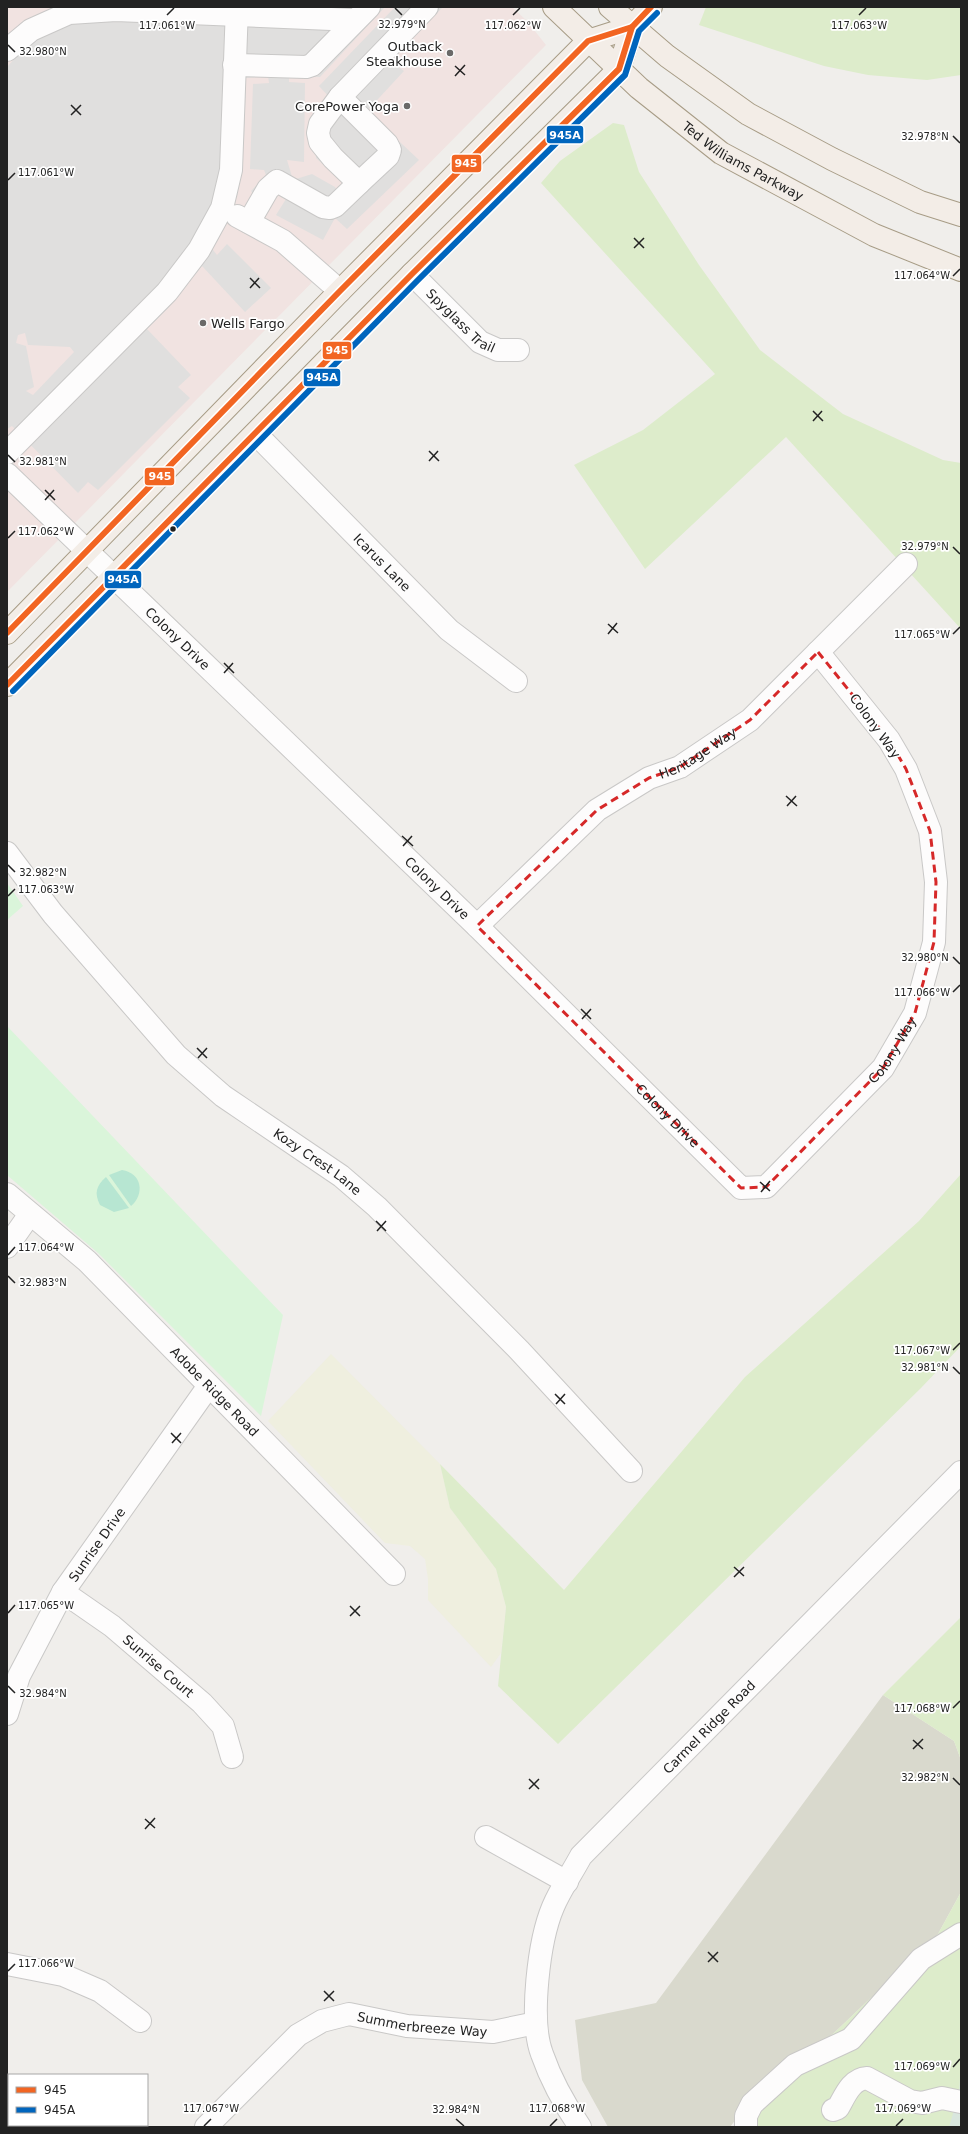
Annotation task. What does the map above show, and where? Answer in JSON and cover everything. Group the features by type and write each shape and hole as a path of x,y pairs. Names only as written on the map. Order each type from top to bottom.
{"main road":[{"name":"Ted Williams Parkway","path":"554,7 639,88 721,153 874,235 961,270"},
{"path":"610,7 667,56 748,114 832,159 920,202 961,215"},
{"path":"7,684 256,434 412,274 619,69 632,27 651,7"},
{"path":"7,633 340,291 588,41 632,27"}],"street":[{"path":"359,183 320,142 318,133 320,124 325,115 340,97 427,7"},
{"path":"7,50 31,30 69,13 116,10 237,10 362,14"},
{"path":"7,454 167,292 199,250 222,208 231,170 237,10"},
{"path":"234,65 306,67 312,65 334,45 362,14"},
{"path":"249,222 268,189 277,181 323,207 330,208 335,206 388,156 390,150 387,144 340,97"},
{"path":"222,208 249,222 291,248 340,291"},
{"name":"Spyglass Trail","path":"412,274 480,342 498,350 518,350"},
{"name":"Icarus Lane","path":"256,434 449,630 516,681"},
{"name":"Colony Drive","path":"7,474 477,926 741,1188 751,1188"},
{"name":"Heritage Way","path":"477,926 597,810 649,778 680,767 750,720 906,564"},
{"name":"Colony Way","path":"751,1188 766,1187 883,1068 915,1013 934,942 936,882 930,831 906,769 888,740 818,652"},
{"name":"Kozy Crest Lane","path":"7,853 53,914 176,1055 223,1096 341,1176 377,1207 518,1350 631,1471"},
{"name":"Adobe Ridge Road","path":"7,1194 87,1262 208,1387 394,1574"},
{"path":"7,1246 30,1214"},
{"name":"Sunrise Drive","path":"7,1714 19,1676 63,1592 208,1387"},
{"name":"Carmel Ridge Road","path":"580,2127 566,2107 541,2053 536,2023 540,1950 553,1907 581,1856 961,1472"},
{"name":"Sunrise Court","path":"63,1592 112,1626 202,1703 224,1726 232,1758"},
{"path":"486,1837 567,1882"},
{"path":"746,2127 746,2116 752,2104 795,2065 851,2039 921,1959 961,1934"},
{"path":"7,1964 63,1974 100,1991 140,2021"},
{"name":"Summerbreeze Way","path":"206,2127 298,2035 322,2021 349,2014 406,2026 494,2032 536,2023"},
{"path":"833,2110 838,2108 852,2085 860,2078 867,2078 910,2101 922,2103 942,2098 958,2101"}],"highlighted area":[{"path":"818,652 889,740 906,769 930,831 936,882 934,942 915,1013 883,1068 766,1187 741,1188 477,926 597,810 649,778 680,767 750,720"}],"shaded area":[{"path":"7,7 512,7 527,21 546,45 7,592"},
{"path":"72,7 352,12 357,7 385,7 320,77 289,76 289,82 305,83 304,162 287,160 293,180 312,174 335,187 346,207 344,184 316,158 314,113 329,97 319,86 395,7 443,7 390,61 404,71 367,111 419,160 347,229 335,218 323,240 276,215 286,199 276,193 266,207 251,191 266,175 264,170 250,169 253,84 269,83 268,76 246,78 244,142 237,197 210,246 217,255 227,244 271,288 245,312 202,266 169,307 147,329 191,375 178,387 190,398 98,490 88,482 78,493 12,426 7,429 7,67 29,43","holes":["25,333 28,345 70,347 74,352 33,395 26,391 34,387 26,346 16,343 18,335"]},
{"path":"883,1695 954,1741 961,1760 961,1892 938,1934 835,2032 740,2114 730,2127 608,2127 582,2080 575,2020 656,2003"},
{"path":"961,2067 961,2127 949,2127 959,2093"}],"green space":[{"path":"706,7 961,7 961,75 927,80 868,75 824,66 699,25"},
{"path":"613,123 624,125 639,172 699,265 760,350 843,414 943,460 961,463 961,629 786,437 645,569 574,465 643,430 715,374 541,183 560,161"},
{"path":"7,883 23,906 7,920"},
{"path":"7,1026 283,1315 261,1416 98,1253 7,1175"},
{"path":"122,1170 134,1175 139,1185 140,1190 138,1196 131,1206 109,1175"},
{"path":"961,1174 961,1346 921,1388 558,1744 498,1686 506,1607 496,1569 450,1508 440,1464 564,1590 745,1377 919,1221"},
{"path":"106,1177 129,1208 114,1212 100,1205 97,1197 97,1190 100,1183"},
{"path":"331,1354 440,1464 450,1508 496,1569 506,1607 501,1653 491,1667 428,1600 428,1579 425,1559 410,1546 385,1543 268,1421"},
{"path":"961,1617 961,1760 954,1741 883,1695"},
{"path":"961,1892 961,2127 759,2127 740,2114 835,2032 938,1934"}],"transit line":[{"name":"945","path":"7,685 412,274 619,69 632,27 651,7"},
{"name":"945A","path":"13,691 418,280 625,75 639,31 657,13"},
{"name":"945","path":"7,633 340,291 588,41 632,27"}],"place":[{"name":"Outback Steakhouse","path":"450,53"},
{"name":"CorePower Yoga","path":"407,106"},
{"name":"Wells Fargo","path":"203,323"}]}
